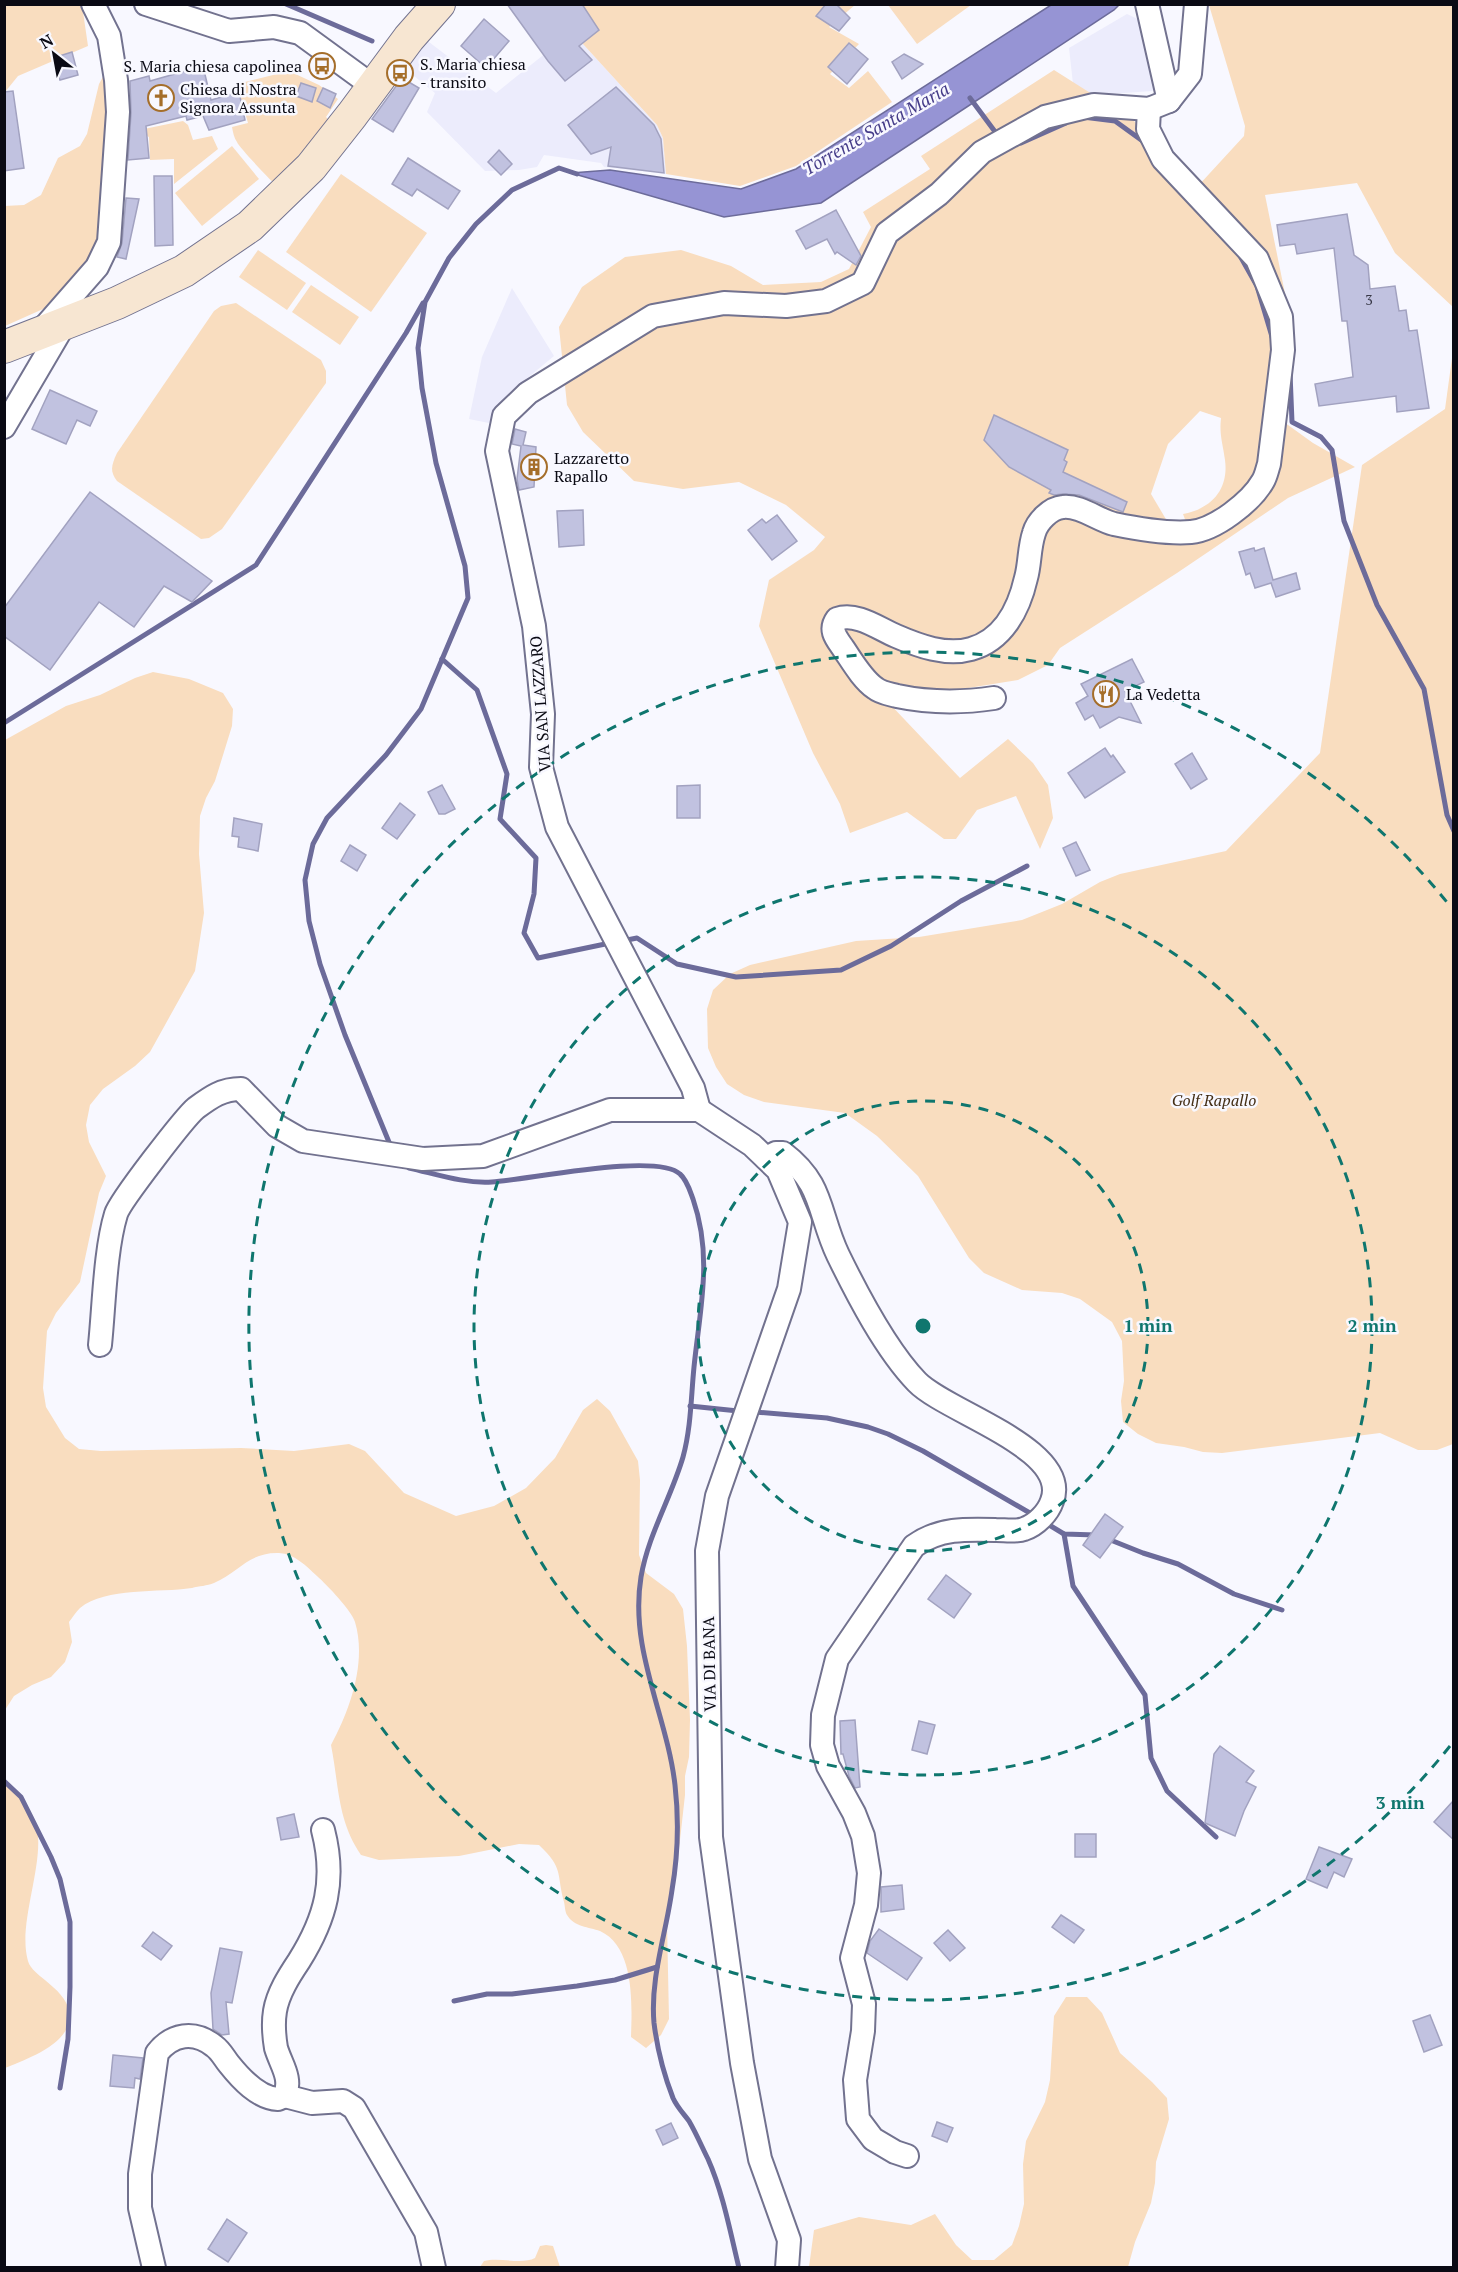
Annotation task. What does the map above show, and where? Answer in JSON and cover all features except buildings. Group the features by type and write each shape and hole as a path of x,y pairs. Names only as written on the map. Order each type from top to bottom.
{"street":[{"path":"4,427 51,329 97,267 109,242 118,112 116,80 109,36 93,4"},
{"path":"146,4 229,31 274,27 300,33 374,87"},
{"path":"4,347 117,303 184,271 250,226 311,167 409,38 439,4"},
{"path":"1147,4 1159,105"},
{"path":"994,698 966,702 921,701 885,693 874,688 833,631 833,624 837,619 850,617 922,645 950,653 972,649 994,639 1018,605 1027,577 1034,533 1045,516 1063,507 1077,509 1113,523 1162,531 1192,532 1211,528 1238,508 1263,482 1269,464 1284,350 1281,317 1257,259 1162,159 1148,129 1159,105 1190,74 1196,4"},
{"name":"VIA SAN LAZZARO","path":"699,1110 693,1088 557,827 541,767 543,714 534,626 497,451 504,416 528,393 653,316 724,303 786,306 826,301 863,283 887,233 939,194 982,152 1045,117 1094,105 1159,105"},
{"path":"100,1345 110,1248 117,1212 128,1194 194,1109 226,1089 241,1089 277,1126 303,1141 423,1160 483,1156 610,1110 699,1110"},
{"name":"VIA DI BANA","path":"699,1110 752,1145 778,1170 800,1222 789,1289 717,1496 707,1551 711,1837 742,2063 760,2159 789,2240 787,2268"},
{"path":"766,1158 776,1153 783,1153 803,1170 813,1184 838,1254 881,1333 903,1366 919,1384 934,1395 1024,1447 1041,1462 1051,1476 1056,1490 1052,1504 1040,1519 1024,1529 972,1529 944,1532 927,1536 914,1546 837,1659 824,1715 822,1746 828,1766 854,1813 863,1836 869,1873 866,1905 852,1958 864,2004 863,2031 855,2080 858,2119 873,2139 889,2150 907,2156"},
{"path":"285,2096 288,2080 277,2049 274,2017 277,2001 311,1941 326,1905 329,1880 328,1847 323,1830"},
{"path":"154,2268 140,2208 140,2174 157,2053 165,2043 176,2036 191,2037 214,2045 240,2076 263,2095 278,2099 285,2096 312,2103 343,2101 354,2108 426,2232 434,2268"}],"shaded area":[{"path":"1127,14 1142,21 1158,87 1152,91 1082,96 1073,84 1069,48"},
{"path":"572,32 657,125 663,138 666,174 604,167 601,163 544,155 537,167 485,171 427,112 435,93 403,67 425,39 496,93"},
{"path":"512,288 554,356 513,390 489,423 469,419 482,357"}],"green space":[{"path":"5,5 82,5 88,46 18,76 5,92"},
{"path":"574,5 855,5 829,27 859,44 830,74 849,88 868,71 892,102 796,166 740,186 666,174 663,138 657,125 572,32"},
{"path":"888,5 971,5 917,44"},
{"path":"1209,5 1453,5 1453,307 1395,253 1357,183 1265,195 1293,333 1273,354 1263,407 1313,443 1355,467 1288,498 1060,648 1048,665 1018,680 887,701 960,778 1008,739 1033,763 1048,785 1053,818 1040,849 1016,796 977,810 956,839 944,839 907,812 850,833 840,804 813,753 759,626 769,580 814,550 825,537 786,505 739,482 683,489 634,481 583,432 567,405 559,327 582,287 625,257 681,250 731,266 763,285 821,282 849,269 871,227 863,212 930,169 921,156 1054,70 1133,120 1198,186 1244,136 1245,126","holes":["1200,411 1221,418 1225,460 1221,489 1210,503 1183,514 1186,522 1170,526 1151,494 1168,444"]},
{"path":"289,71 319,85 338,99 326,117 330,121 274,183 234,137 232,127 248,123 237,84"},
{"path":"104,75 111,129 96,257 61,301 5,326 4,206 24,205 41,195 58,158 80,146 87,134 99,84"},
{"path":"183,121 188,125 193,140 212,136 218,149 174,184 174,159 150,160 149,137 139,130"},
{"path":"232,146 259,179 202,226 175,193"},
{"path":"341,174 427,233 371,312 286,252"},
{"path":"258,250 306,283 287,310 239,277"},
{"path":"311,285 359,317 340,345 292,312"},
{"path":"236,303 321,360 326,371 326,383 222,529 209,538 201,539 117,481 112,467 117,453 214,311 221,306"},
{"name":"Golf Rapallo","path":"1453,351 1453,1444 1437,1450 1418,1450 1380,1433 1222,1453 1203,1452 1156,1443 1138,1434 1123,1422 1122,1341 1112,1322 1080,1299 1062,1293 1022,1290 984,1273 969,1258 918,1176 877,1136 845,1113 764,1102 744,1095 727,1084 708,1048 707,1009 713,990 730,974 750,965 856,941 919,937 1022,920 1062,904 1100,882 1120,874 1226,851 1320,753 1362,465 1445,409"},
{"path":"153,672 189,679 223,693 233,709 232,726 215,781 200,816 199,854 204,913 195,971 150,1052 103,1089 90,1105 86,1125 89,1142 106,1176 99,1193 80,1282 56,1313 47,1331 43,1388 46,1407 65,1438 79,1449 101,1451 241,1448 294,1451 349,1444 365,1451 404,1493 456,1516 494,1506 526,1488 555,1458 583,1410 597,1399 610,1411 638,1461 639,1555 646,1573 674,1594 683,1609 687,1646 689,1757 685,1776 675,1885 668,1904 669,2019 661,2035 646,2048 631,2037 632,2009 629,1978 620,1950 600,1931 570,1919 566,1912 556,1866 539,1845 519,1844 459,1856 379,1860 361,1855 347,1829 343,1815 331,1745 355,1685 359,1653 355,1622 333,1592 309,1568 295,1558 279,1553 269,1554 252,1559 223,1579 209,1585 118,1594 91,1601 80,1608 69,1622 72,1642 65,1662 51,1677 14,1696 5,1710 5,740 66,706 100,695"},
{"path":"4,1781 30,1811 37,1831 36,1867 26,1926 28,1961 31,1967 60,1994 69,2011 66,2031 60,2038 43,2051 5,2068"},
{"path":"1066,1997 1087,1997 1102,2013 1120,2053 1167,2098 1169,2119 1156,2162 1151,2203 1135,2242 1128,2267 809,2267 814,2230 859,2217 911,2225 935,2214 956,2245 972,2260 994,2260 1012,2245 1024,2204 1023,2164 1026,2141 1045,2102 1050,2080 1054,2016"},
{"path":"540,2246 553,2246 560,2267 480,2267 484,2261 490,2260 530,2260 535,2258"}],"water":[{"name":"Torrente Santa Maria","path":"1051,5 1119,5 821,203 724,217 571,173 610,170 741,189 796,169"}],"waterway":[{"path":"286,4 372,41"},
{"path":"970,98 996,133 1000,135"},
{"path":"1083,117 1115,121 1144,142"},
{"path":"1014,141 1021,143 1066,123"},
{"path":"391,1147 345,1035 320,964 309,921 305,880 313,844 327,818 386,755 421,709 468,598 465,566 436,463 422,388 418,348 425,302 449,258 476,224 512,190 559,168 577,174"},
{"path":"1239,254 1257,286 1273,340"},
{"path":"4,723 256,565 423,303"},
{"path":"1290,373 1292,422 1321,437 1332,450 1344,521 1377,605 1424,689 1447,815 1454,831"},
{"path":"442,659 477,690 507,774 500,819 536,858 534,894 524,933 538,958 610,943"},
{"path":"622,941 637,938 677,964 736,977 841,970 891,946 961,901 1027,866"},
{"path":"409,1168 471,1182 492,1182 619,1166 666,1168 682,1176 693,1199 699,1220 704,1262 689,1424 683,1457 644,1561 639,1604 644,1656 671,1759 677,1811 676,1864 656,1973 653,2006 657,2042 667,2080 673,2098 694,2130 718,2185 739,2268"},
{"path":"690,1406 738,1411"},
{"path":"755,1412 827,1418 888,1434 923,1451 1035,1516"},
{"path":"1046,1523 1064,1534 1096,1535"},
{"path":"1064,1534 1073,1586 1145,1695 1151,1758 1167,1791 1216,1837"},
{"path":"1108,1539 1178,1564 1234,1594 1282,1610"},
{"path":"4,1781 21,1797 51,1857 60,1879 70,1922 68,2039 60,2088"},
{"path":"454,2001 487,1994 512,1994 615,1980 657,1967"}],"place":[{"name":"S. Maria chiesa capolinea","path":"322,66"},
{"name":"S. Maria chiesa - transito","path":"400,73"},
{"name":"Chiesa di Nostra Signora Assunta","path":"161,98"},
{"name":"Lazzaretto Rapallo","path":"534,467"},
{"name":"La Vedetta","path":"1106,694"}]}
